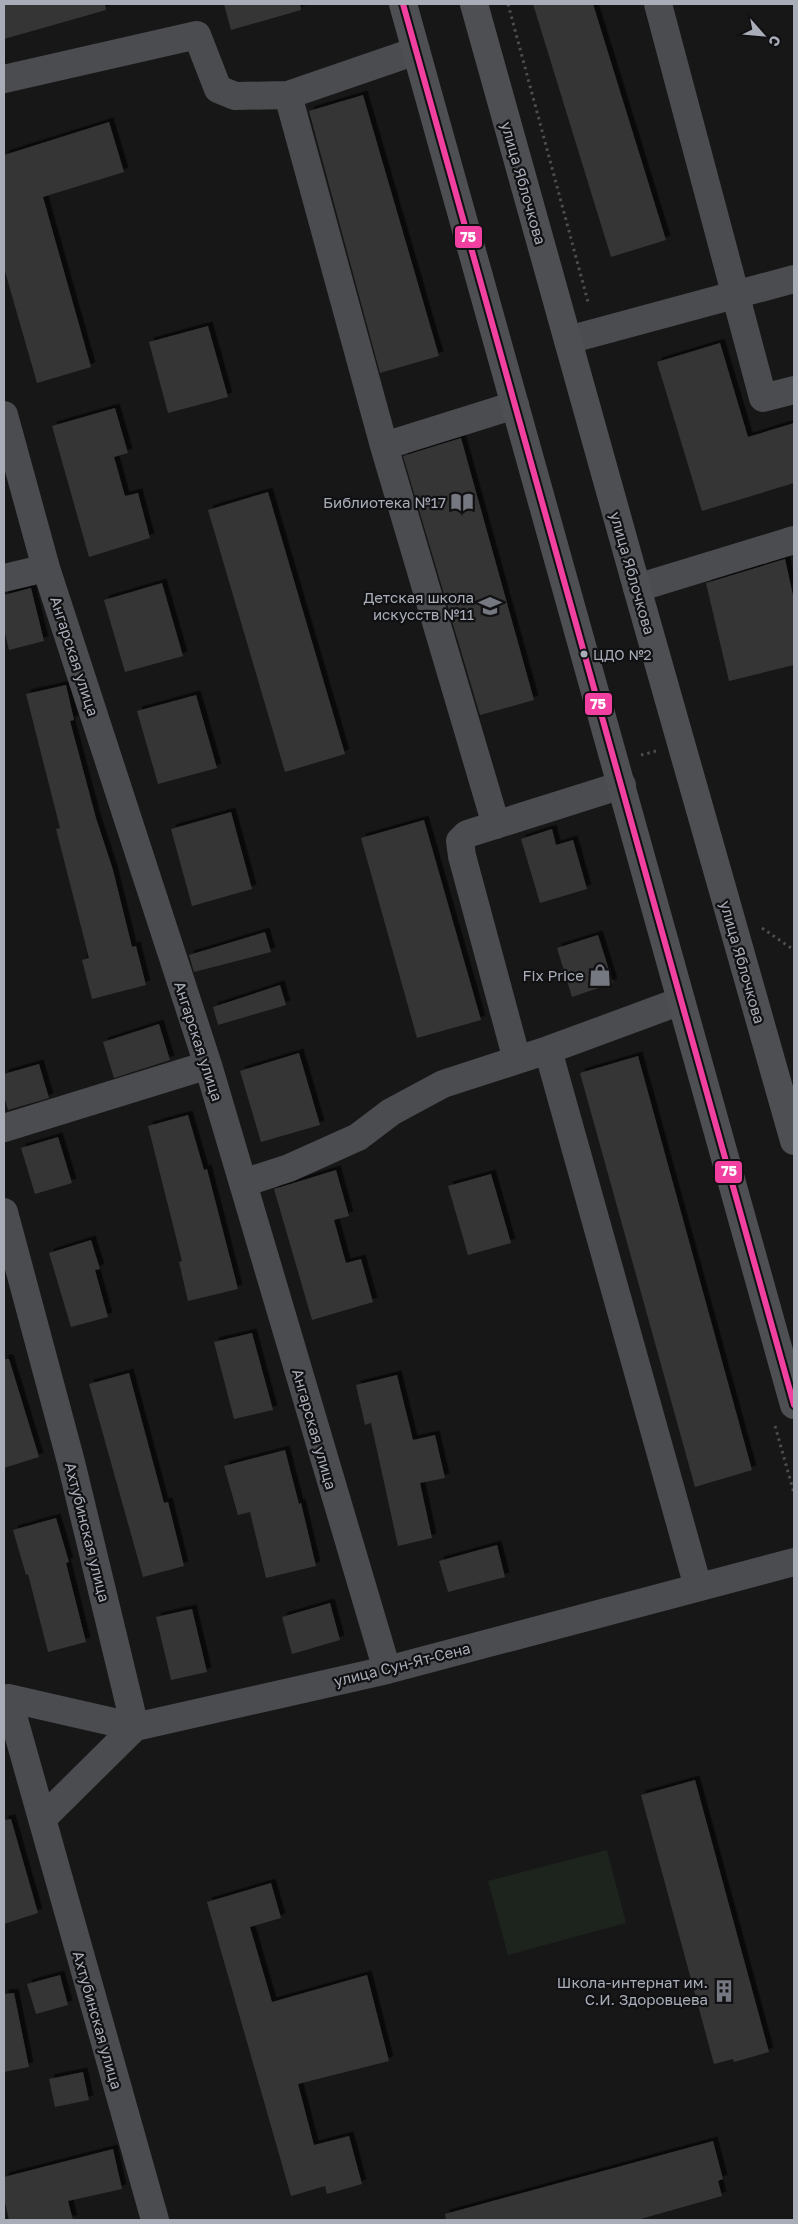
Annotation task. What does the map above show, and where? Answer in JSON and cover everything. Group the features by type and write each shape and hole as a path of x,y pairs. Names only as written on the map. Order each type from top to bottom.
{"main road":[{"path":"403,4 794,1405"},
{"name":"улица Яблочкова","path":"474,4 636,588 794,1141"}],"street":[{"path":"658,4 763,398 794,390"},
{"path":"4,80 197,35 218,89 235,96 288,96 416,52"},
{"path":"288,96 384,446 496,825"},
{"path":"568,340 794,279"},
{"path":"384,446 515,404"},
{"name":"Ангарская улица","path":"4,415 46,568 208,1065 386,1670"},
{"path":"636,588 794,540"},
{"path":"4,578 46,568"},
{"path":"517,1060 462,856 460,841 467,834 496,825 618,774"},
{"path":"243,1183 289,1168 358,1137 391,1112 443,1084 548,1050 681,1000"},
{"path":"548,1050 698,1587"},
{"path":"4,1128 208,1065"},
{"name":"Ахтубинская улица","path":"4,1212 71,1462 135,1727"},
{"name":"улица Сун-Ят-Сена","path":"6,1699 135,1727 386,1670 794,1562"},
{"name":"Ахтубинская улица","path":"6,1699 42,1819 155,2220"},
{"path":"42,1819 135,1727"}],"path":[{"path":"618,774 681,744"},
{"path":"761,927 794,950"}],"shaded area":[{"path":"607,1850 626,1923 508,1955 488,1881"}],"building":[{"path":"4,4 105,4 106,10 4,39"},
{"path":"224,4 300,4 301,10 231,30"},
{"path":"533,4 593,4 666,240 611,257"},
{"path":"363,95 439,356 380,373 309,111"},
{"path":"109,122 124,172 43,197 91,367 37,383 4,268 4,155"},
{"path":"208,326 228,397 168,413 149,342"},
{"path":"720,343 748,437 794,423 794,483 702,511 657,362"},
{"path":"115,408 128,453 114,457 125,496 138,493 150,538 89,557 52,426"},
{"path":"461,438 534,700 480,715 403,456"},
{"path":"268,492 345,754 285,772 208,510"},
{"path":"785,559 794,600 794,665 729,681 706,583"},
{"path":"162,583 183,656 125,672 104,600"},
{"path":"31,588 44,641 9,650 4,629 4,595"},
{"path":"66,685 74,720 70,721 96,818 113,870 132,947 136,946 146,985 92,999 82,960 89,958 56,829 60,828 26,694"},
{"path":"196,695 217,768 158,784 137,711"},
{"path":"231,812 252,889 192,906 171,829"},
{"path":"424,820 481,1020 417,1038 361,838"},
{"path":"552,829 556,845 573,840 587,889 540,903 521,839"},
{"path":"265,932 271,952 194,972 189,955"},
{"path":"598,935 613,983 572,997 557,948"},
{"path":"280,985 286,1005 218,1025 213,1007"},
{"path":"159,1024 170,1060 114,1078 103,1042"},
{"path":"299,1053 320,1125 261,1142 240,1071"},
{"path":"638,1056 752,1470 695,1487 580,1073"},
{"path":"39,1064 49,1098 8,1110 4,1096 4,1074"},
{"path":"188,1115 204,1170 207,1169 238,1289 188,1301 179,1262 182,1261 148,1126"},
{"path":"58,1137 72,1183 35,1194 21,1148"},
{"path":"336,1170 349,1216 334,1220 346,1263 361,1259 373,1302 312,1320 274,1189"},
{"path":"491,1174 511,1243 468,1255 448,1186"},
{"path":"91,1240 100,1269 95,1270 108,1317 71,1327 49,1253"},
{"path":"252,1333 273,1410 234,1419 214,1342"},
{"path":"4,1359 9,1359 39,1457 4,1468"},
{"path":"129,1373 164,1503 168,1502 184,1566 143,1577 89,1384"},
{"path":"397,1375 413,1440 435,1435 445,1478 420,1483 432,1538 398,1546 371,1423 365,1425 356,1385"},
{"path":"285,1450 299,1504 301,1503 316,1566 266,1578 250,1512 238,1515 224,1466"},
{"path":"56,1518 69,1562 66,1563 86,1642 48,1652 28,1574 26,1575 13,1530"},
{"path":"497,1545 505,1577 448,1592 439,1561"},
{"path":"330,1603 340,1640 292,1654 282,1617"},
{"path":"192,1609 207,1672 171,1680 156,1617"},
{"path":"695,1780 769,2052 734,2062 733,2059 714,2064 641,1795"},
{"path":"11,1819 38,1913 4,1924 4,1820"},
{"path":"271,1883 281,1918 250,1927 272,2002 367,1975 389,2061 298,2084 314,2145 349,2136 362,2184 327,2194 325,2186 291,2196 207,1902"},
{"path":"60,1975 68,2005 36,2014 27,1984"},
{"path":"14,1993 29,2067 4,2072 4,1994"},
{"path":"83,2072 89,2100 55,2107 49,2079"},
{"path":"713,2141 723,2179 718,2181 722,2196 637,2220 446,2220 445,2214"},
{"path":"113,2149 122,2189 68,2201 73,2220 9,2220 4,2198 4,2177"}],"transit line":[{"name":"75","path":"403,4 794,1405"}],"place":[{"name":"Библиотека №17","path":"462,502"},
{"name":"Детская школа искусств №11","path":"490,606"},
{"name":"ЦДО №2","path":"584,654"},
{"name":"Fix Price","path":"600,975"},
{"name":"Школа-интернат им. С.И. Здоровцева","path":"724,1991"}]}
